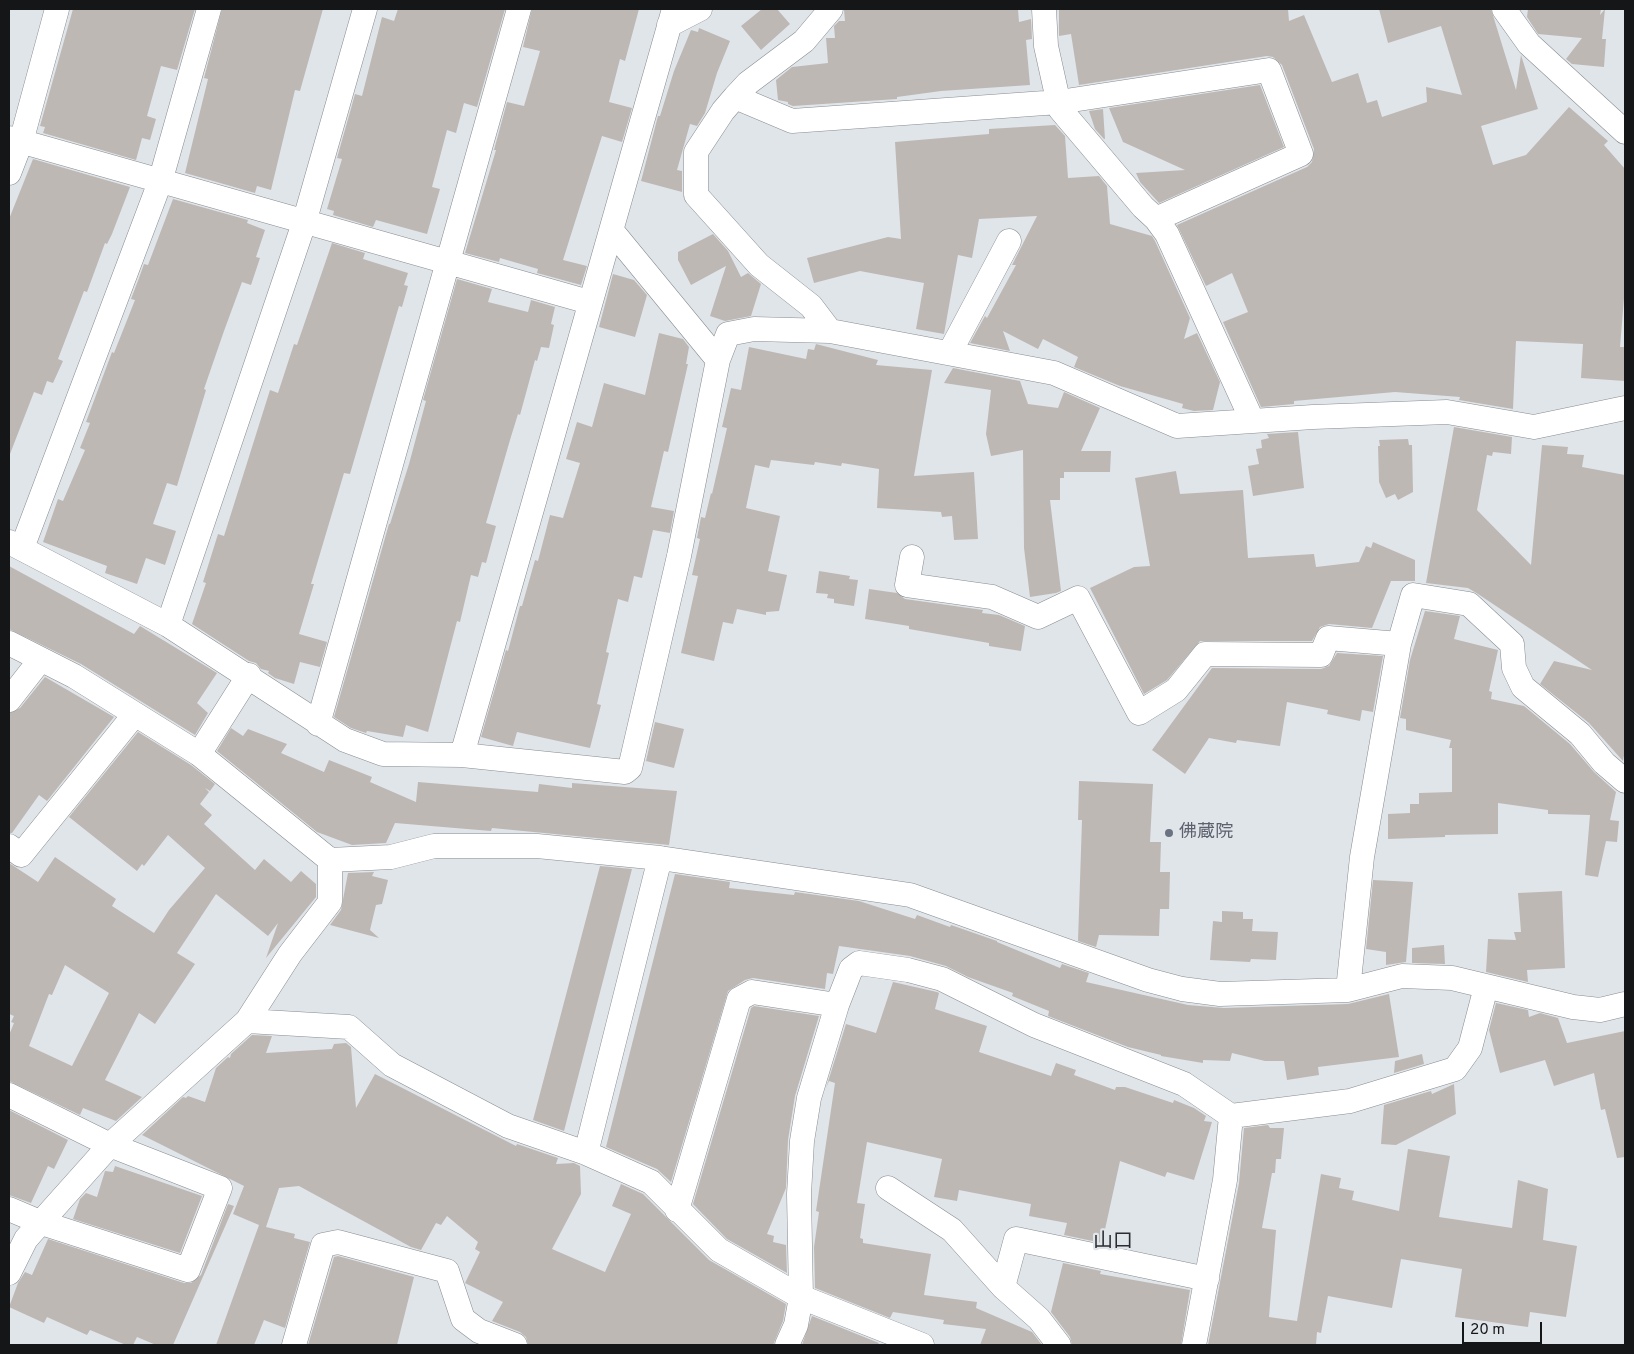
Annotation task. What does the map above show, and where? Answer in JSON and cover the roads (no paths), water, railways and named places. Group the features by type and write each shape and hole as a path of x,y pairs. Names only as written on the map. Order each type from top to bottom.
{"street":[{"path":"9,173 15,140 57,9"},
{"path":"209,9 160,182 15,545 168,625 248,675 318,724 345,740 384,754 462,755 625,772 630,768 679,556 718,360 728,334 754,329 830,331 1054,373 1177,426 1252,420 1447,412 1534,428 1625,408"},
{"path":"168,625 304,223 364,9"},
{"path":"318,724 519,9"},
{"path":"462,755 589,302 612,230 672,17 700,9"},
{"path":"830,331 811,306 759,265 696,195 696,152 735,96 748,83 804,41 831,9"},
{"path":"1044,9 1046,46 1060,109 1167,234 1252,420"},
{"path":"1504,9 1529,44 1625,132"},
{"path":"735,96 792,121 1059,102 1269,70 1301,154 1156,219"},
{"path":"15,140 589,302"},
{"path":"612,230 718,360"},
{"path":"950,352 1009,241"},
{"path":"912,557 908,585 992,598 1038,617 1078,598 1139,713 1176,690 1205,654 1321,655 1328,638 1399,644"},
{"path":"1348,990 1362,857 1399,644 1413,594 1469,604 1512,644 1514,668 1523,687 1580,734 1604,763 1625,780"},
{"path":"9,643 41,659 199,754 330,860 391,857 434,846 537,846 660,858 910,895 1148,980 1182,989 1220,994 1348,990 1402,976 1452,978 1573,1007 1600,1010 1625,1004"},
{"path":"9,700 41,659"},
{"path":"199,754 248,675"},
{"path":"9,846 21,855 135,714"},
{"path":"586,1153 660,858"},
{"path":"9,1273 26,1239 110,1145 247,1021 290,954 330,902 330,860"},
{"path":"787,1345 796,1325 801,1297 799,1194 802,1141 809,1098 837,1005 851,969 859,963 908,970 942,979 1034,1026 1184,1084 1231,1116 1350,1101 1455,1069 1470,1048 1486,987"},
{"path":"677,1210 739,999 752,992 837,1005"},
{"path":"247,1021 349,1027 392,1065 508,1126 586,1153 651,1182 719,1250 801,1297 922,1345"},
{"path":"9,1095 110,1145 220,1188 188,1270 42,1223 9,1209"},
{"path":"1194,1345 1225,1180 1231,1116"},
{"path":"888,1188 952,1230 1002,1287 1039,1319 1059,1345"},
{"path":"1002,1287 1016,1239 1207,1279"},
{"path":"294,1345 323,1245 338,1242 447,1272 463,1319 479,1331 515,1345"}],"place":[{"name":"佛蔵院","path":"1169,833"}],"district":[{"name":"山口","path":"1113,1243"}]}
